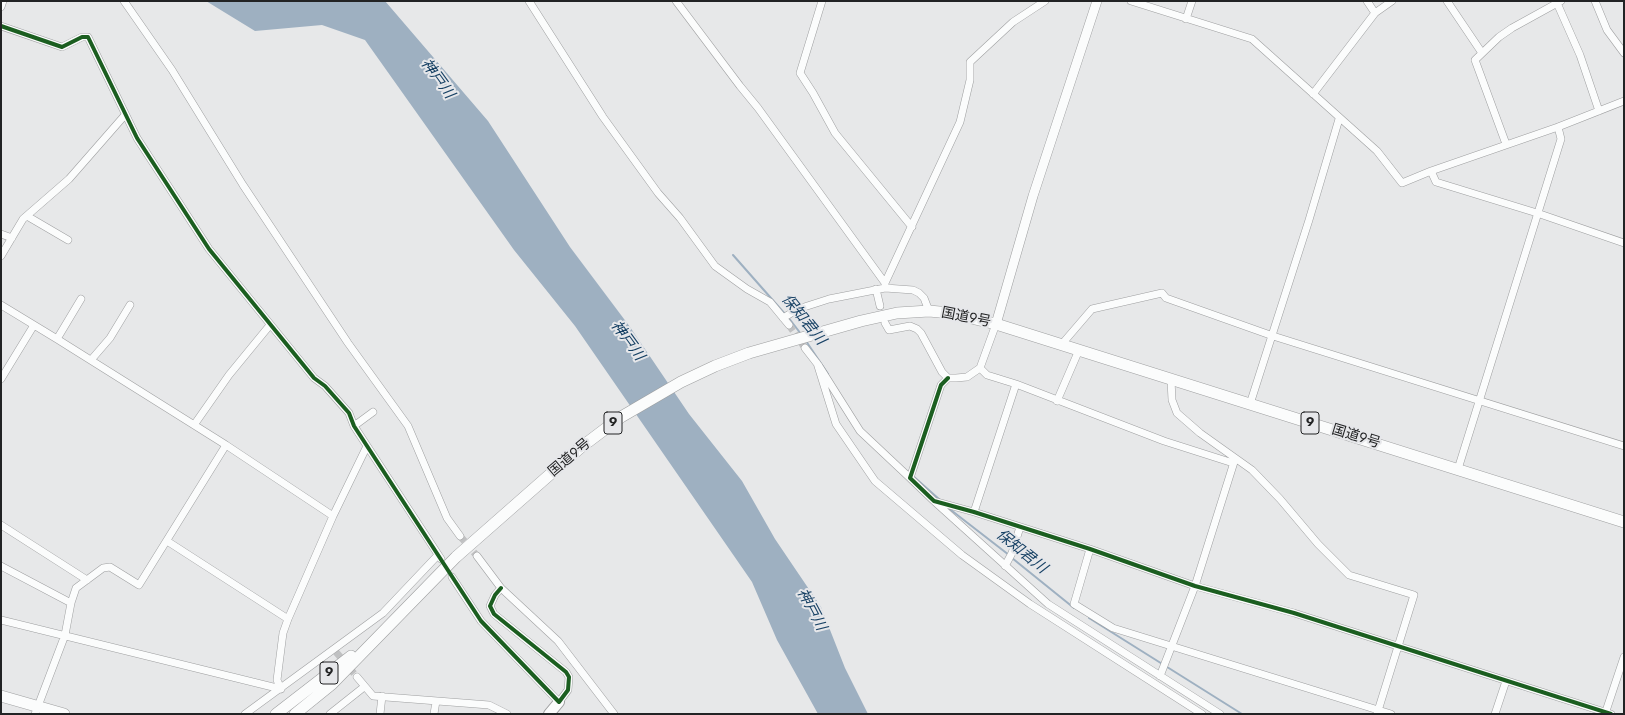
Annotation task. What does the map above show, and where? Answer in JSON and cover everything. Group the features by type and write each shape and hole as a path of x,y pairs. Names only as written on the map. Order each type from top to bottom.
{"main road":[{"name":"国道9号","path":"295,714 332,684 456,557 580,448 621,417 681,382 749,353 861,321 897,313 929,311 950,313 996,324 1624,522"},
{"name":"国道9号","path":"276,714 382,634"},
{"path":"1,696 36,710 64,714"},
{"path":"549,714 559,702"}],"street":[{"path":"1,7 3,1"},
{"path":"124,1 172,70 243,185 348,343 408,426 447,518 460,536"},
{"path":"529,1 603,117 658,193 680,218 715,266 747,289 770,302 789,325"},
{"path":"676,1 758,108 885,286"},
{"path":"822,1 800,73 839,137 912,227"},
{"path":"885,286 960,122 970,80 970,62 1013,22 1045,1"},
{"path":"884,323 889,330 910,326 917,329 921,333 942,372 948,378 967,377 980,368 996,324 1033,196 1097,1"},
{"path":"1131,1 1252,39 1339,119 1377,151 1402,183 1506,144 1558,127 1624,101"},
{"path":"1186,19 1192,1"},
{"path":"1367,1 1375,13"},
{"path":"1313,94 1375,13 1392,1"},
{"path":"1447,1 1482,53"},
{"path":"1595,1 1607,30 1624,53"},
{"path":"1506,144 1475,60 1499,37 1512,28 1559,2 1580,55 1599,111"},
{"path":"1,26 62,47 82,37 88,37 137,138 209,249 314,378 326,386 349,413 354,426 440,557 383,613 335,650 246,714"},
{"path":"1,256 23,219 69,179 125,115"},
{"path":"1250,404 1273,336 1339,119"},
{"path":"1458,469 1561,139 1558,127"},
{"path":"1431,171 1436,182 1537,213 1624,243"},
{"path":"27,216 68,240"},
{"path":"1,234 12,238"},
{"path":"783,318 798,309 828,299 885,286 913,290 919,293 924,298 929,311"},
{"path":"876,289 880,306"},
{"path":"1062,344 1092,309 1162,293 1166,298 1273,336 1624,446"},
{"path":"57,338 81,300"},
{"path":"1,305 57,338 226,445 333,516"},
{"path":"92,360 110,338 130,305"},
{"path":"1,379 34,325"},
{"path":"194,425 229,375 270,325"},
{"path":"806,348 860,431 1005,566 1048,604 1220,714"},
{"path":"1057,401 1079,350"},
{"path":"817,363 836,424 875,481 962,555 1030,604 1202,714"},
{"path":"980,368 987,375 1016,384 1164,441 1234,460"},
{"path":"910,478 941,385 948,378"},
{"path":"1171,380 1172,400 1177,413 1234,460 1252,470 1280,499 1318,544 1349,575 1414,595 1378,712"},
{"path":"974,512 1016,384"},
{"path":"354,426 373,412"},
{"path":"36,710 65,635 71,603 76,588 103,568 110,567 139,585 226,445"},
{"path":"281,689 277,680 283,633 333,516 367,446"},
{"path":"1160,676 1194,586 1234,460"},
{"path":"934,501 1090,548 1194,586 1294,614 1399,646 1607,713 1622,668 1624,657"},
{"path":"1,525 87,580"},
{"path":"1005,566 1012,553 1020,527"},
{"path":"167,541 288,619"},
{"path":"1090,548 1074,604 1112,628 1378,712 1391,714"},
{"path":"477,556 501,588 558,641 614,714"},
{"path":"1,566 71,603"},
{"path":"452,577 481,621 559,702 568,690 569,677 566,672 494,614 490,606 495,595 501,588"},
{"path":"1,620 281,689"},
{"path":"357,677 373,696 489,705 507,714"},
{"path":"1495,714 1506,681"},
{"path":"330,714 364,687"},
{"path":"380,714 382,696"},
{"path":"434,714 436,700"}],"water":[{"name":"神戸川","path":"206,1 385,1 488,121 570,247 630,327 689,414 742,481 775,539 821,607 845,668 868,714 818,714 777,640 752,582 575,326 514,250 365,40 322,25 255,31"}],"waterway":[{"name":"保知君川","path":"733,255 785,314"},
{"name":"保知君川","path":"788,317 801,334"},
{"name":"保知君川","path":"806,341 828,374"},
{"name":"保知君川","path":"913,476 940,500"},
{"name":"保知君川","path":"947,507 1009,555"},
{"name":"保知君川","path":"1012,558 1074,608"},
{"name":"保知君川","path":"1089,618 1242,714"}],"tunnel":[{"path":"789,325 805,348"},
{"path":"460,536 477,556"},
{"path":"336,652 357,677"}],"cycle path":[{"path":"1,26 62,47 82,37 88,37 137,138 209,249 314,378 325,386 349,413 354,426 481,621 559,702 568,690 569,677 566,672 494,614 490,606 495,595 501,588"},
{"path":"948,378 941,385 910,478 934,501 974,512 1090,549 1195,586 1294,613 1611,714"}]}
